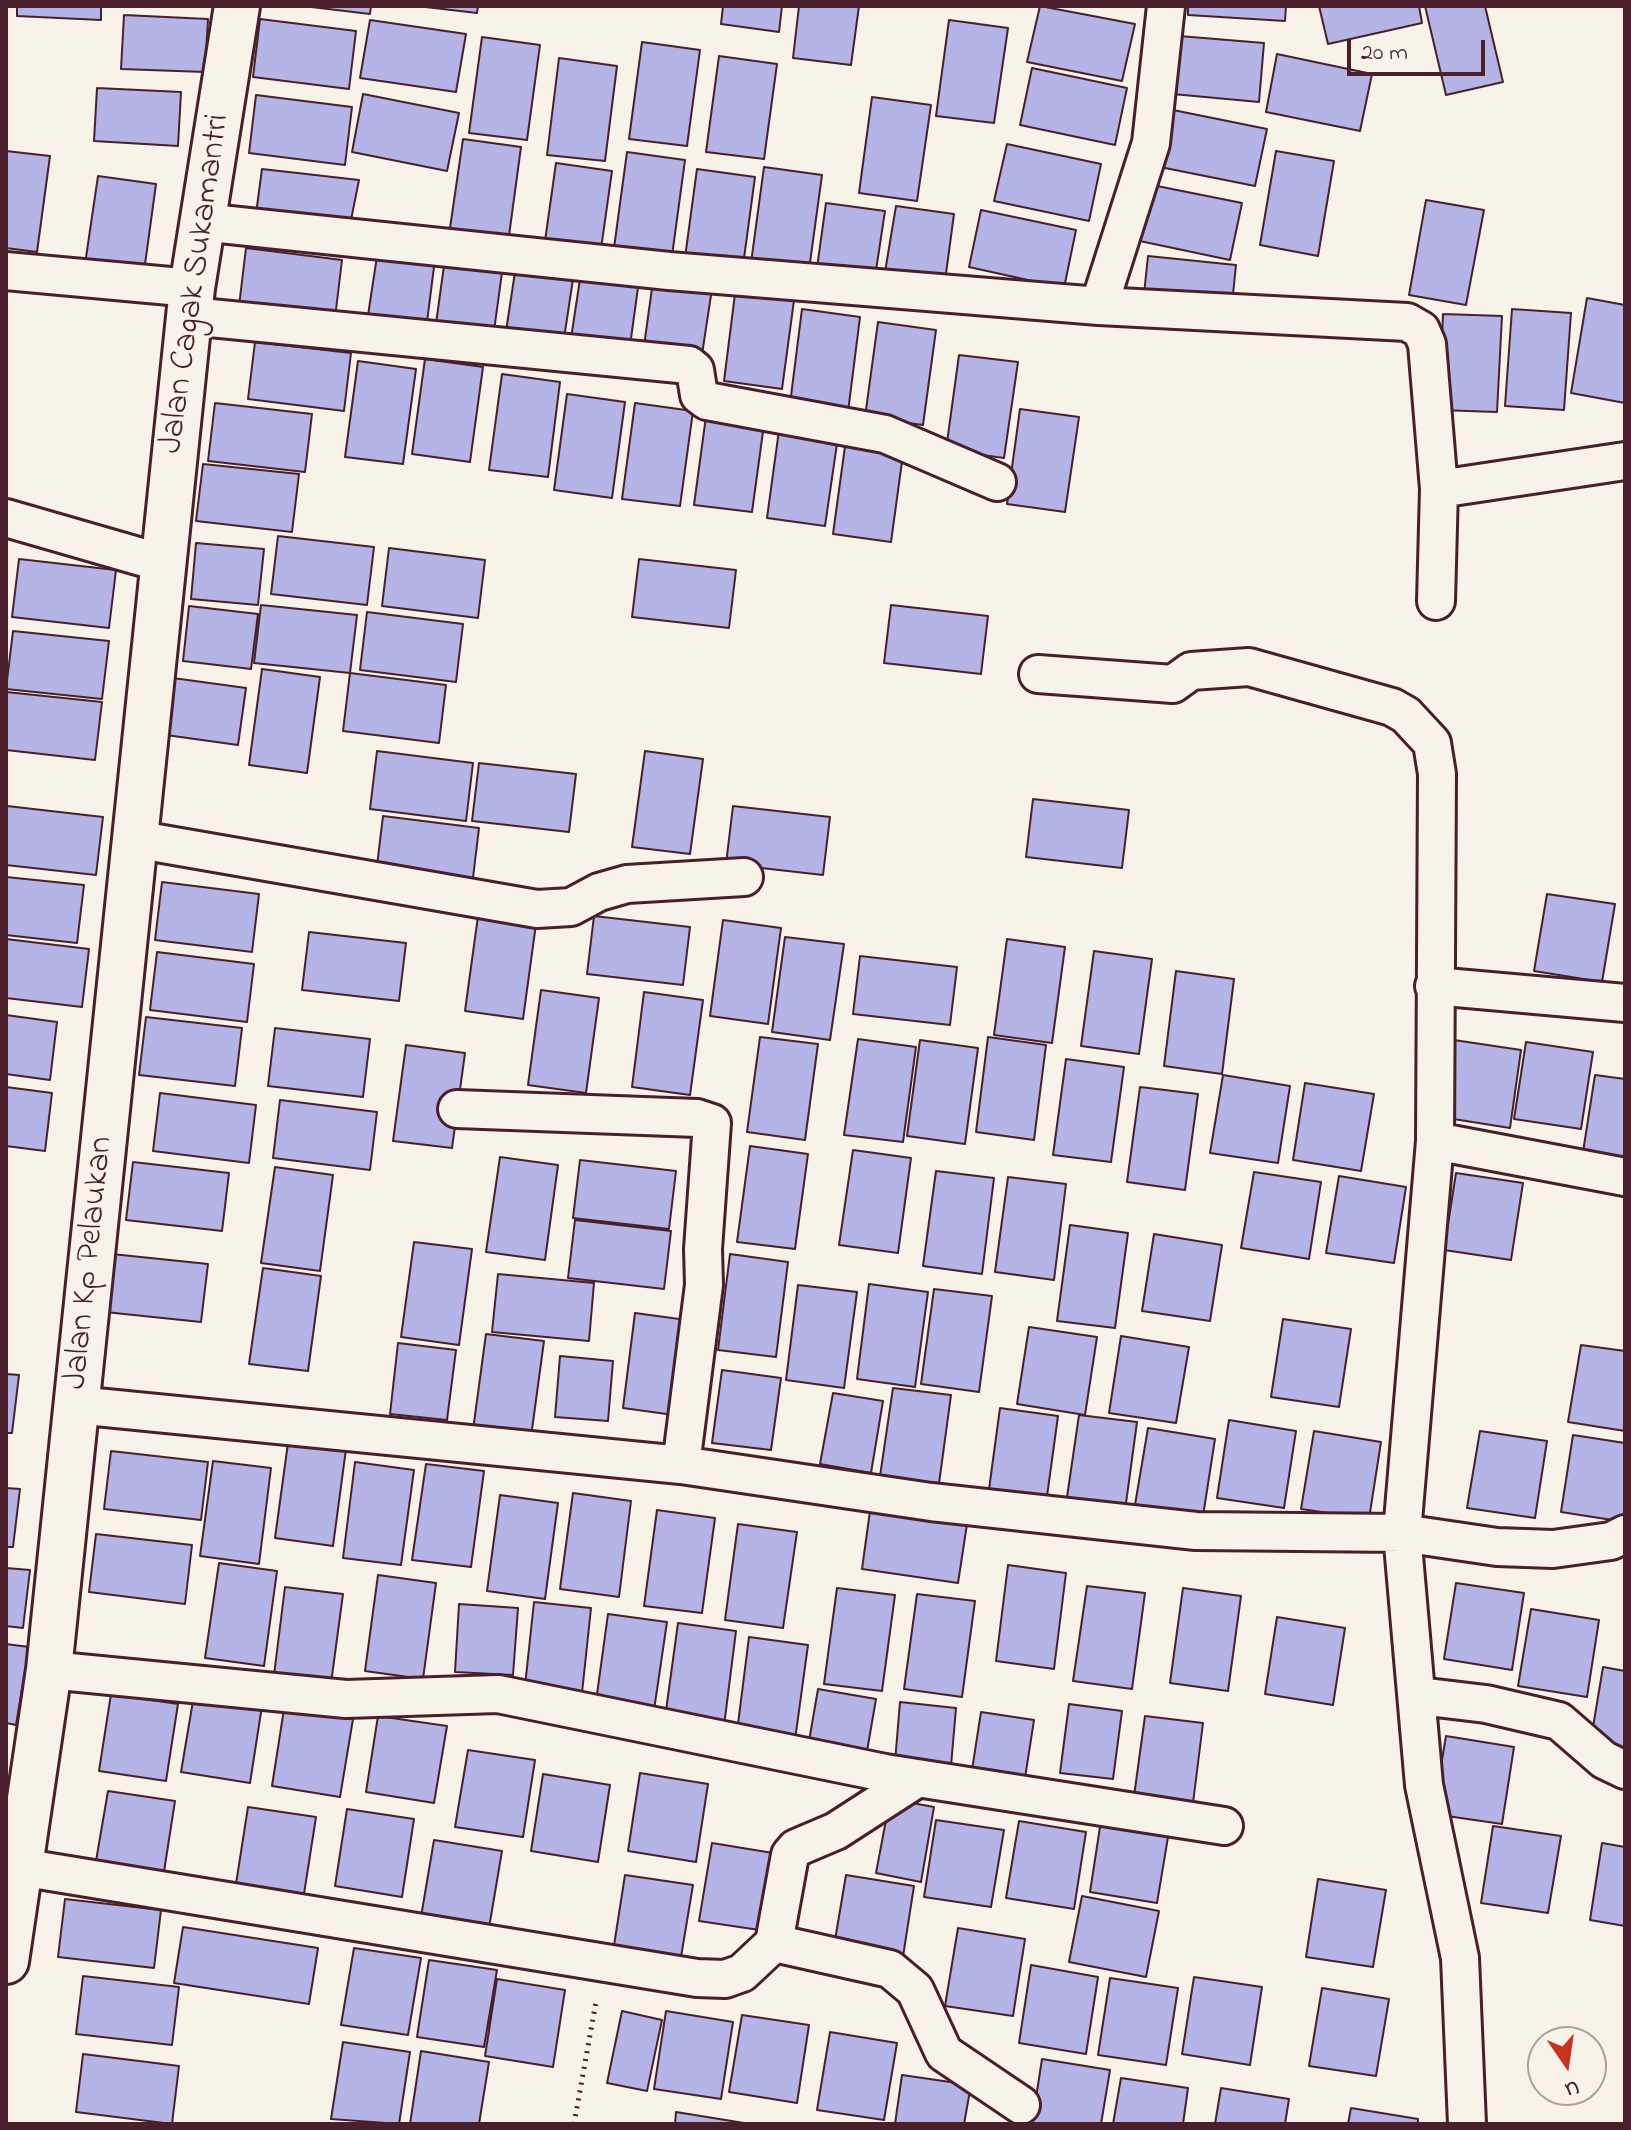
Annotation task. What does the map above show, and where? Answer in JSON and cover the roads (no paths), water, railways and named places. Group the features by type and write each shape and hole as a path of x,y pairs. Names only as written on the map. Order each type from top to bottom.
{"street":[{"name":"Jalan Cagak Sukamantri","path":"162,563 201,222 237,6"},
{"path":"1099,306 1151,143 1166,6"},
{"path":"201,222 669,271 1099,306 1407,322 1421,330 1427,344 1439,489 1436,601"},
{"path":"6,271 191,302 689,365 695,370 699,395 707,401 885,434 997,482"},
{"path":"1439,489 1625,461"},
{"path":"6,518 162,563"},
{"name":"Jalan Kp Pelaukan","path":"7,1947 49,1670 162,563"},
{"path":"1038,674 1173,684 1191,671 1249,667 1392,707 1406,715 1432,743 1437,774 1435,1141 1402,1533 1419,1696 1424,1785 1460,1958 1467,2124"},
{"path":"134,839 537,909 571,907 599,892 627,884 744,877"},
{"path":"1434,986 1625,1003"},
{"path":"457,1109 697,1118 712,1123 703,1249 704,1285 681,1465"},
{"path":"1435,1141 1625,1177"},
{"path":"76,1405 681,1465 931,1502 1196,1531 1402,1533 1497,1547 1553,1549 1611,1541 1625,1534"},
{"path":"49,1670 346,1699 498,1694 918,1778 1224,1826"},
{"path":"1419,1696 1486,1704 1559,1721 1604,1760 1625,1770"},
{"path":"20,1867 697,1978 725,1979 742,1973 774,1943 790,1855 796,1848 836,1831 918,1778"},
{"path":"774,1943 890,1969 915,1990 944,2053 1021,2105"}]}
